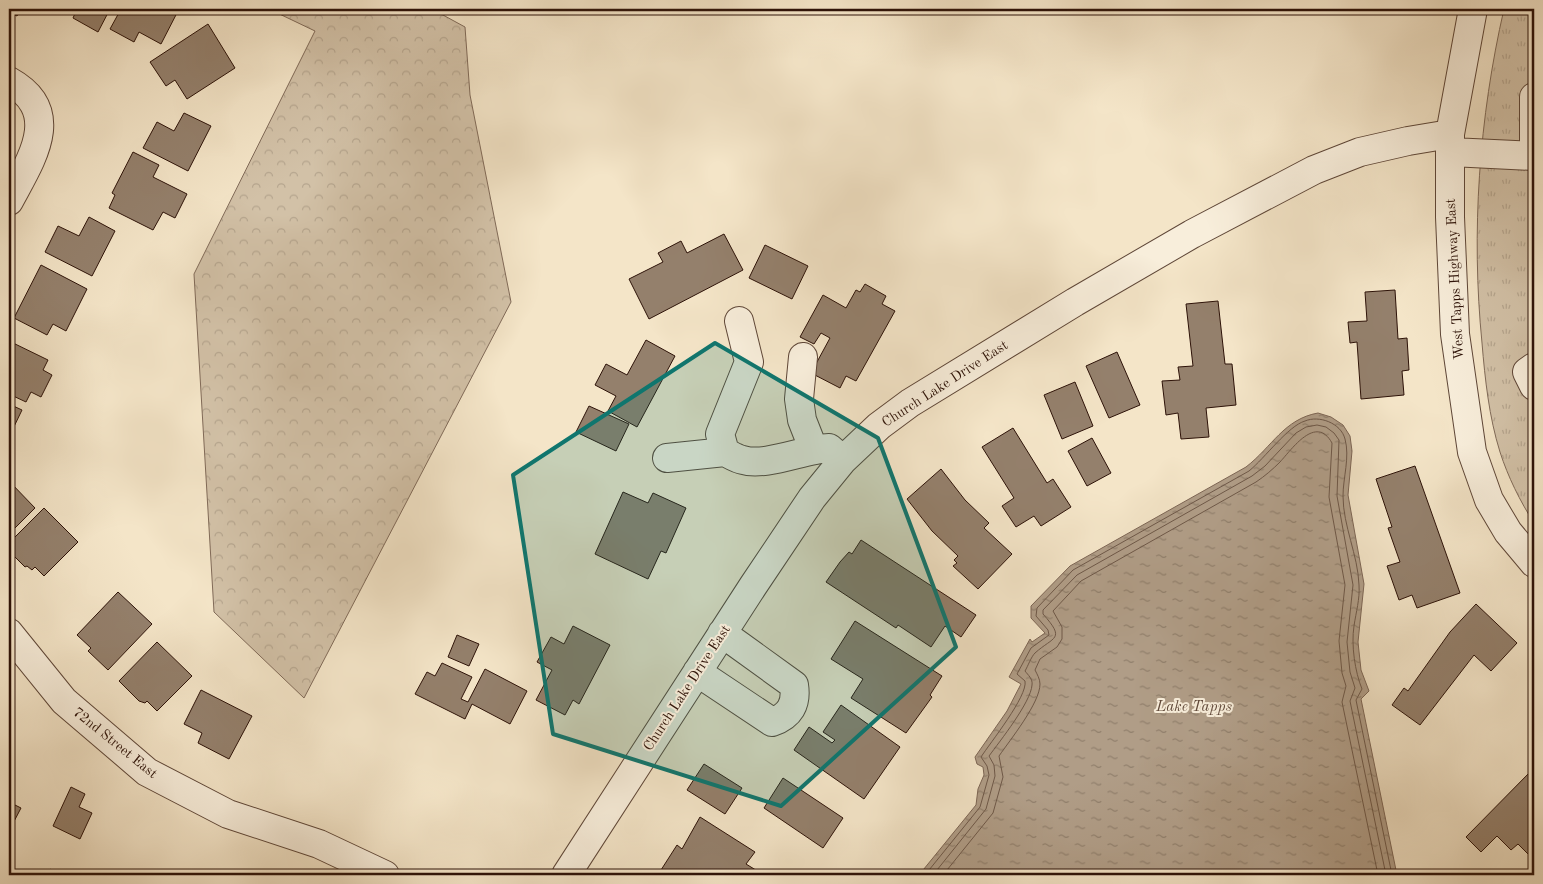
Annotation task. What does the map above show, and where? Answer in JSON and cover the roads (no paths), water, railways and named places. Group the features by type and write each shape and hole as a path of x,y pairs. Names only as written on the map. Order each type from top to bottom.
{"street":[{"name":"West Tapps Highway East","path":"1473,9 1450,143 1450,217 1455,334 1472,452 1489,500 1508,532 1534,563"},
{"path":"9,81 20,87 34,106 39,125 39,140 9,202"},
{"path":"1534,97 1534,156"},
{"name":"Church Lake Drive East","path":"566,875 812,498 843,460 879,426 910,403 1075,302 1192,234 1314,170 1360,152 1408,141 1450,143 1534,156"},
{"path":"725,452 720,434 750,362 739,321"},
{"path":"804,357 799,399 802,420 813,448"},
{"path":"1534,367 1527,372 1534,386"},
{"path":"666,458 725,452 745,461 774,459 813,448 829,448 843,460"},
{"name":"72nd Street East","path":"9,633 64,701 148,772 228,814 319,844 385,875"},
{"path":"697,672 772,722 783,718 791,710 795,696 794,685 722,634"}],"water":[{"name":"Lake Tapps","path":"1318,413 1331,417 1343,425 1350,436 1352,451 1348,495 1364,584 1358,642 1361,670 1369,691 1361,699 1397,875 919,875 976,805 978,789 984,775 983,767 977,764 975,757 1007,711 1021,684 1009,677 1030,639 1032,642 1045,633 1031,618 1031,606 1070,566 1246,467 1287,427 1306,416"}]}
